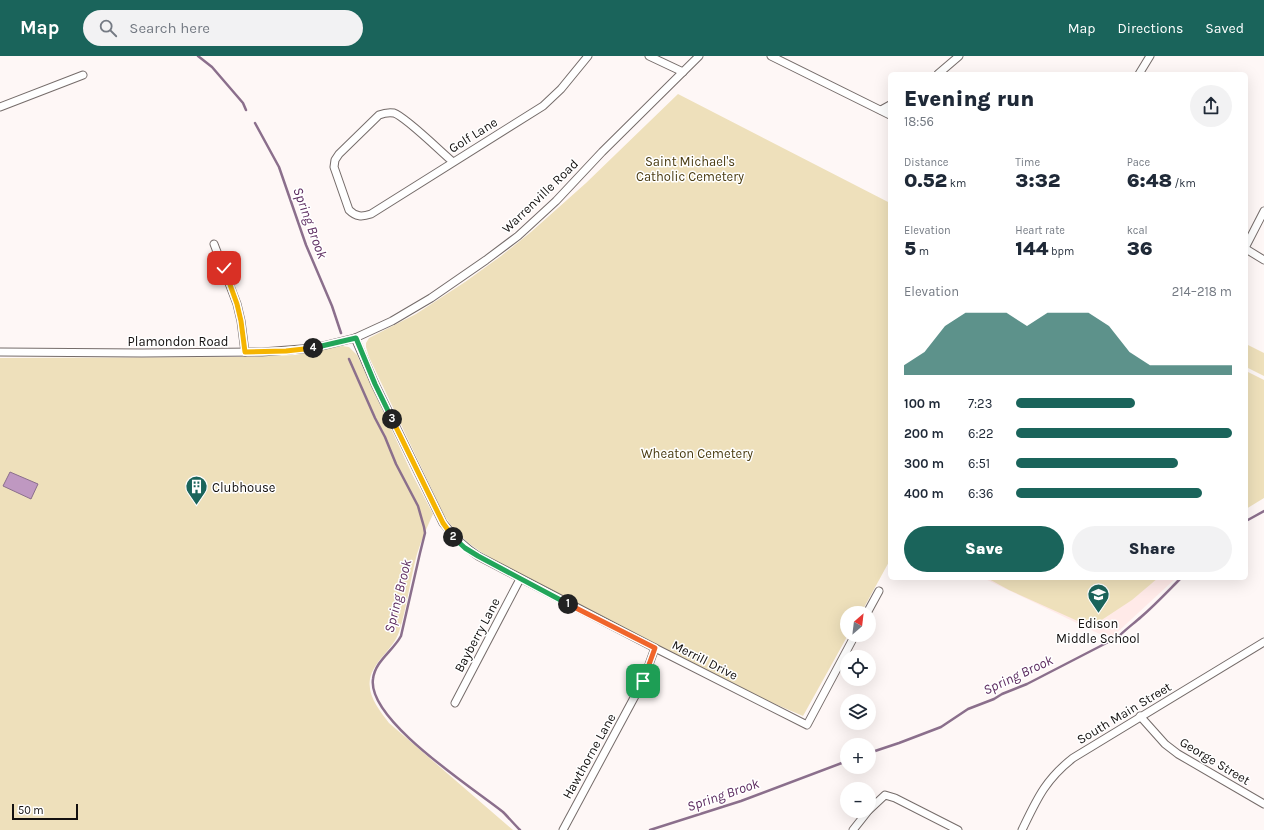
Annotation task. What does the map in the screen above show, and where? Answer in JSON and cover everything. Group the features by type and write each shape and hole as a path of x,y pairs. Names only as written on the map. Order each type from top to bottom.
{"street":[{"name":"Golf Lane","path":"453,162 399,115 386,113 379,116 338,154 334,167 349,210 358,216 371,214 543,106 561,89 588,56"},
{"path":"649,56 683,72"},
{"name":"Warrenville Road","path":"356,338 392,321 431,298 518,236 556,201 598,156 699,56"},
{"path":"771,56 888,114"},
{"path":"940,72 959,56"},
{"path":"1140,72 1150,56"},
{"path":"0,107 83,75"},
{"path":"881,110 888,106"},
{"path":"1248,243 1264,211"},
{"path":"214,244 237,304 245,352"},
{"path":"1248,248 1264,260"},
{"name":"Plamondon Road","path":"0,352 82,353 286,351 314,348 356,338"},
{"name":"Merrill Drive","path":"356,338 375,384 443,523 465,548 520,579 807,725 851,642"},
{"name":"Bayberry Lane","path":"455,703 520,579"},
{"path":"871,606 879,591"},
{"name":"South Main Street","path":"1022,830 1045,785 1063,766 1085,750 1140,716 1264,642"},
{"name":"Hawthorne Lane","path":"563,830 643,681 655,648"},
{"name":"George Street","path":"1140,716 1165,744 1178,754 1264,804"},
{"path":"876,801 885,794 958,830"},
{"path":"852,830 862,818"}],"shaded area":[{"path":"10,472 38,484 31,499 3,486"},
{"name":"Edison Middle School","path":"987,580 1174,580 1110,639"}],"green space":[{"name":"Wheaton Cemetery","path":"678,94 888,202 888,564 865,606 840,606 840,642 844,642 803,716 754,695 510,569 472,546 456,531 443,513 369,357 366,343 369,338 416,314 465,282 531,232 586,183"},
{"path":"1248,345 1264,353 1264,376 1248,368"},
{"path":"342,346 349,347 357,355 412,474 433,514 417,554 399,632 372,672 370,679 370,691 372,697 389,723 513,830 0,830 0,358 247,357 295,355"},
{"path":"1248,372 1264,380 1264,498 1248,508"},
{"name":"Edison Middle School","path":"991,580 1156,580 1132,600 1091,627 1009,590"}],"waterway":[{"name":"Spring Brook","path":"198,56 212,67 243,103 246,110"},
{"name":"Spring Brook","path":"255,123 279,167 306,245 332,306 341,333"},
{"name":"Spring Brook","path":"349,359 396,464 418,506 425,533 401,636 394,647 381,661 374,673 373,679 376,696 387,714 424,752 503,812 520,830"},
{"name":"Spring Brook","path":"1248,520 1264,511"},
{"name":"Spring Brook","path":"876,751 941,727 968,709 1027,684 1118,637 1151,608 1179,580"},
{"name":"Spring Brook","path":"650,830 741,801 840,764"}],"place":[{"name":"Clubhouse","path":"197,506"},
{"name":"Edison Middle School","path":"1098,614"}],"route":[{"path":"224,268 237,304 245,352 286,351 314,348 356,338 375,384 443,523 454,537 465,548 478,556 655,648 648,671 643,681"}],"park label":[{"name":"Saint Michael's Catholic Cemetery","path":"690,168"}]}
